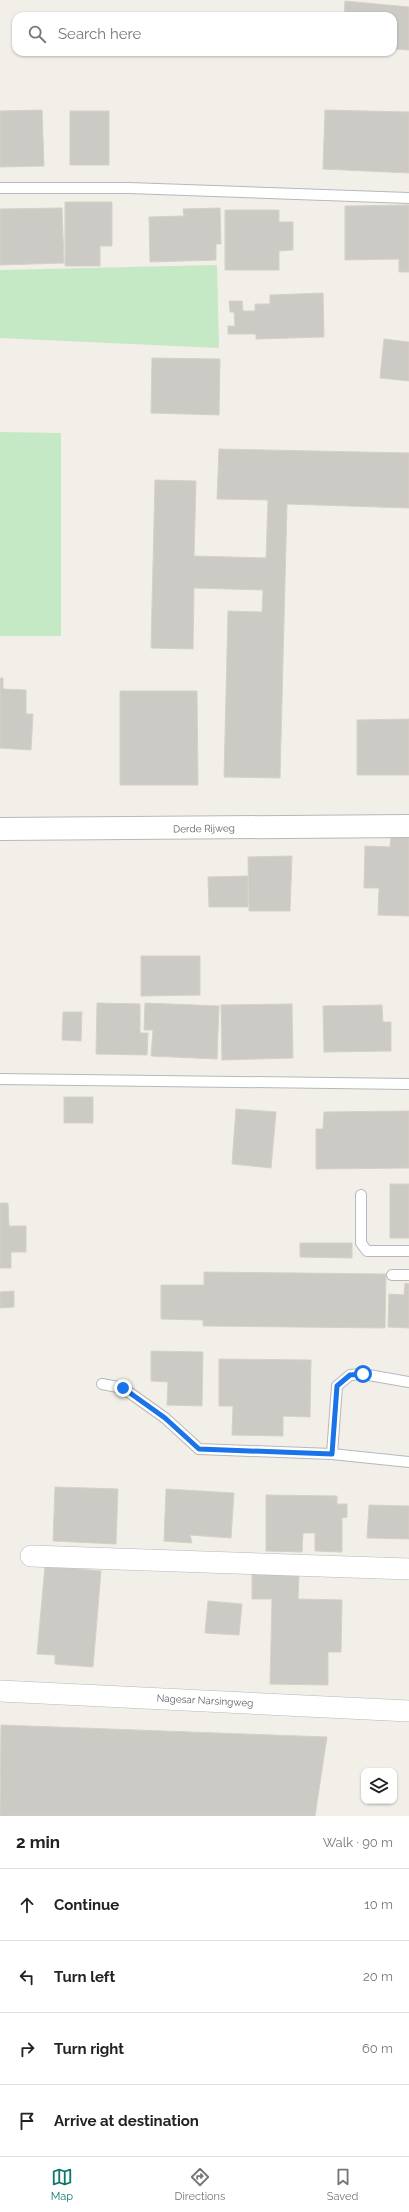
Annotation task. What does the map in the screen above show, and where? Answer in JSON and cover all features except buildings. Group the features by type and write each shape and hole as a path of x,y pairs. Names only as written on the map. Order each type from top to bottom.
{"street":[{"name":"Derde Rijweg","path":"0,830 409,826"},
{"path":"31,1556 409,1569"},
{"name":"Nagesar Narsingweg","path":"0,1691 409,1711"}],"lane":[{"path":"0,188 128,188 409,198"},
{"path":"0,1079 409,1084"},
{"path":"361,1195 361,1242 363,1248 367,1251 409,1251"},
{"path":"392,1275 409,1275"},
{"path":"332,1454 337,1386 350,1375 363,1374 409,1382"},
{"path":"102,1384 123,1388 165,1418 199,1449 332,1454 409,1462"}],"green space":[{"path":"217,265 219,348 0,338 0,270"},
{"path":"0,432 61,433 61,636 0,636"}],"route":[{"path":"123,1388 165,1418 199,1449 332,1454 337,1386 350,1375 363,1374"}]}
